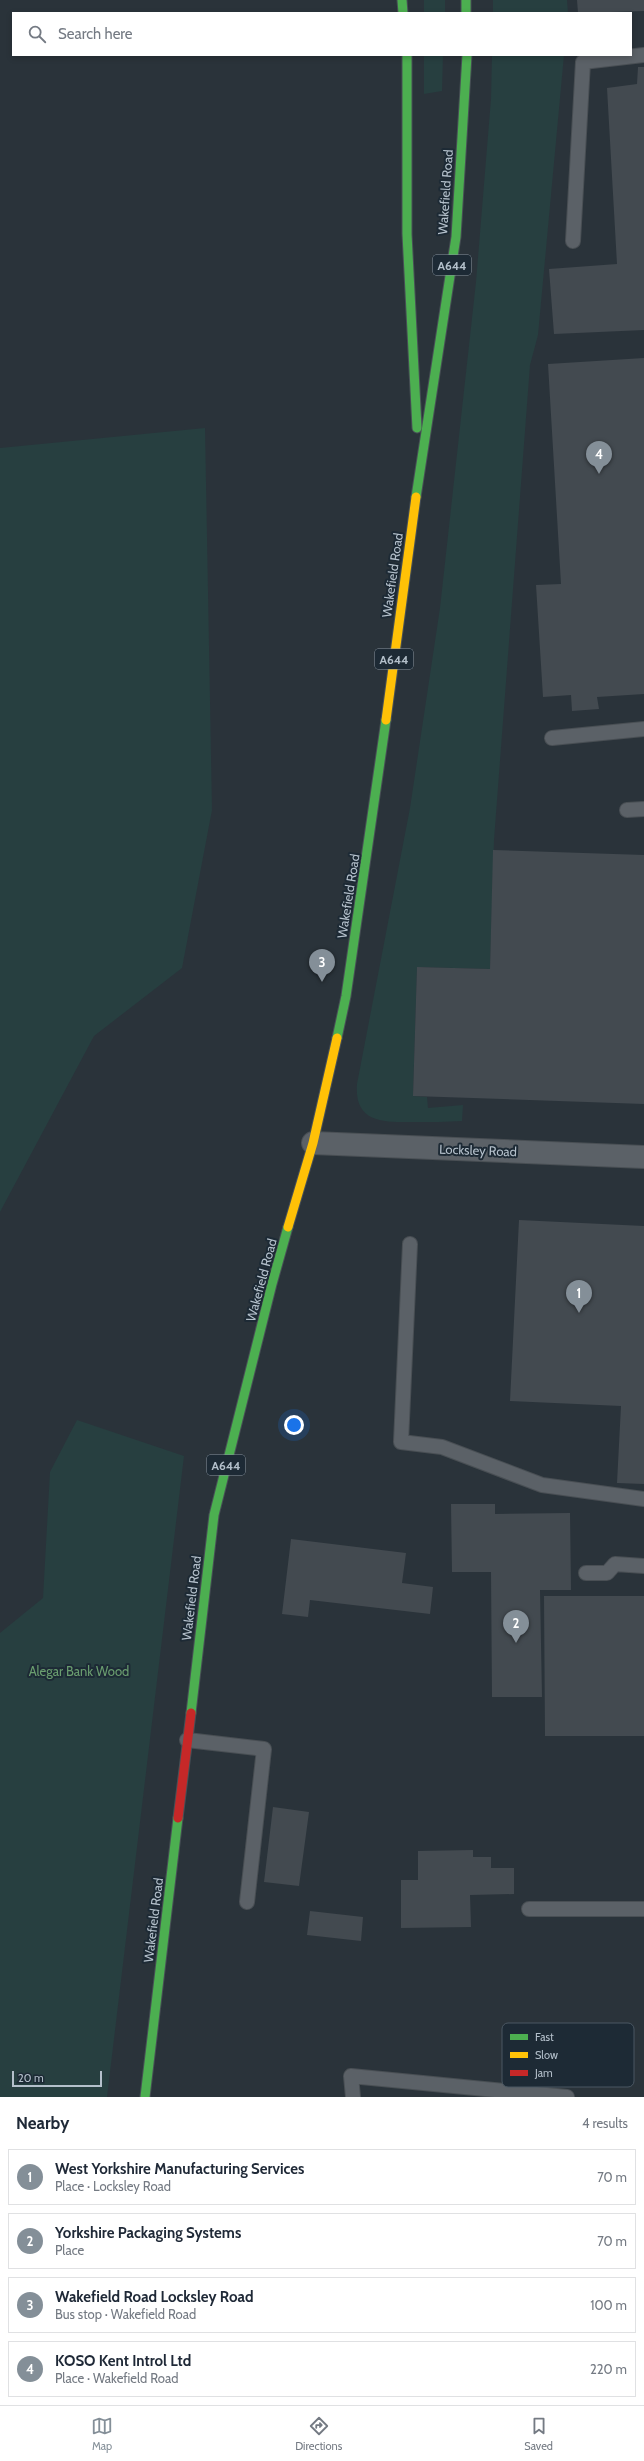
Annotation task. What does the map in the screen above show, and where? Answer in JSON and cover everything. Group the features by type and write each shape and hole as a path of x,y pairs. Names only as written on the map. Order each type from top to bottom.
{"main road":[{"path":"402,0 403,12"},
{"path":"466,0 466,12"},
{"name":"Wakefield Road","path":"407,56 407,234 419,473"},
{"name":"Wakefield Road","path":"145,2097 214,1515 272,1284 313,1143 346,996 419,473 456,237 467,56"}],"street":[{"name":"Locksley Road","path":"313,1143 644,1157"}],"lane":[{"path":"573,241 583,62 644,55"},
{"path":"552,738 644,729"},
{"path":"627,810 644,809"},
{"path":"410,1244 401,1442 442,1447 542,1485 644,1499"},
{"path":"586,1573 607,1573 615,1564 644,1566"},
{"path":"187,1740 264,1749 247,1902"},
{"path":"528,1909 644,1909"},
{"path":"353,2097 351,2076 567,2097"}],"green space":[{"path":"424,0 445,0 445,12 424,12"},
{"path":"493,0 567,0 568,12 493,12"},
{"path":"424,56 443,56 442,91 424,94"},
{"path":"492,56 564,56 538,335 530,365 494,840 490,969 417,967 413,1096 427,1097 428,1108 463,1105 462,1121 383,1121 366,1114 361,1107 357,1097 357,1084 410,808 440,608 476,282 491,99"},
{"path":"205,428 212,810 182,968 94,1036 0,1212 0,448"},
{"name":"Alegar Bank Wood","path":"77,1420 184,1456 107,2097 0,2097 0,1633 43,1598 50,1472"}],"building":[{"path":"577,0 644,0 644,11 578,12"},
{"path":"638,67 644,67 644,330 554,334 549,269 617,264 607,88 637,84"},
{"path":"644,358 644,694 597,697 599,709 572,711 571,695 543,697 536,585 561,584 548,364"},
{"path":"493,850 644,855 644,1104 413,1096 417,967 490,969"},
{"path":"519,1220 644,1226 644,1484 617,1483 621,1406 510,1401"},
{"path":"451,1504 495,1504 495,1514 570,1513 571,1590 540,1590 542,1697 492,1697 491,1572 452,1572"},
{"path":"291,1539 406,1553 402,1583 433,1587 430,1614 310,1600 308,1617 282,1614"},
{"path":"544,1596 644,1596 644,1736 545,1736"},
{"path":"273,1807 309,1812 299,1886 264,1882"},
{"path":"473,1850 473,1857 491,1857 491,1868 514,1868 514,1894 470,1895 471,1927 401,1928 401,1880 418,1880 418,1851"},
{"path":"310,1911 363,1917 361,1941 307,1935"}],"traffic: fast":[{"path":"402,0 403,12"},
{"path":"466,0 466,12"},
{"path":"407,56 407,234 417,428"},
{"path":"416,497 456,237 467,56"},
{"path":"337,1038 346,996 386,720"},
{"path":"191,1713 214,1515 272,1284 288,1227"},
{"path":"145,2097 178,1818"}],"traffic: slow":[{"path":"386,720 416,497"},
{"path":"288,1227 313,1143 337,1038"}],"traffic: jam":[{"path":"178,1818 191,1713"}],"place":[{"name":"KOSO Kent Introl Ltd","path":"599,474"},
{"name":"Wakefield Road Locksley Road","path":"322,982"},
{"name":"West Yorkshire Manufacturing Services","path":"579,1313"},
{"name":"Yorkshire Packaging Systems","path":"516,1643"}]}
